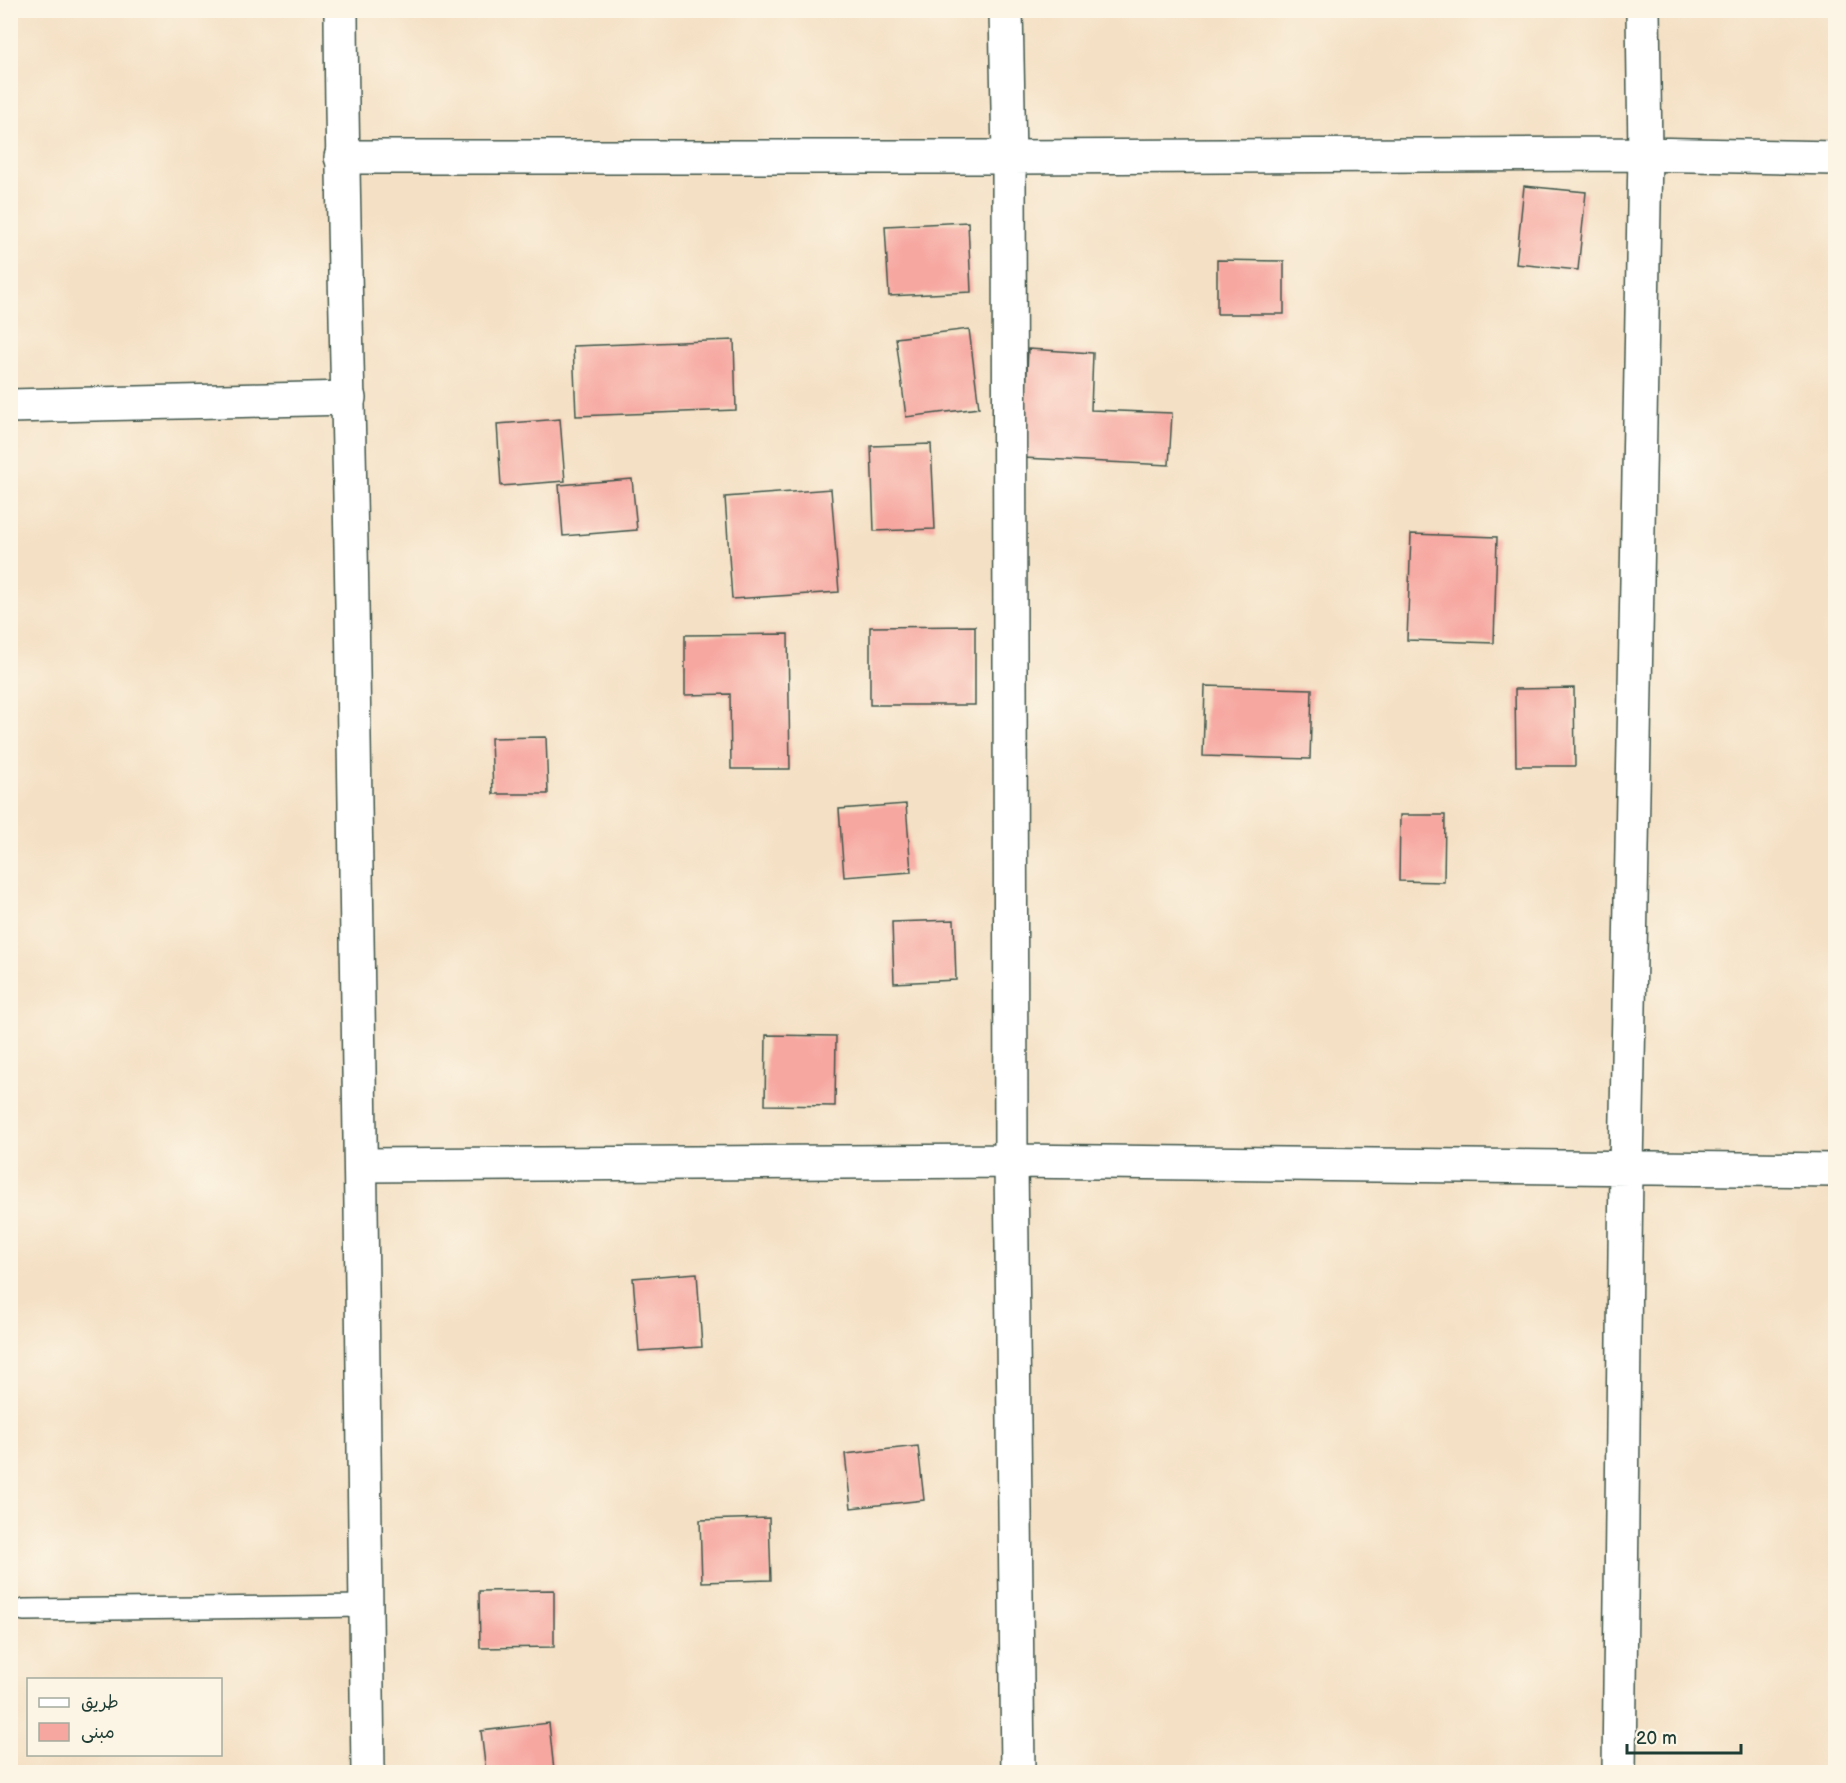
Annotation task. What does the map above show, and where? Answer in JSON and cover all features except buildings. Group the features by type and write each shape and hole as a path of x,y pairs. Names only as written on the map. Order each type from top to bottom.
{"street":[{"path":"341,10 361,1166 368,1773"},
{"path":"1006,10 1009,157 1011,1161 1018,1773"},
{"path":"1619,1773 1626,1168 1645,154 1643,10"},
{"path":"342,157 1645,154 1836,158"},
{"path":"10,406 349,399"},
{"path":"361,1166 1011,1161 1836,1170"}],"lane":[{"path":"24,1610 366,1606"}]}
